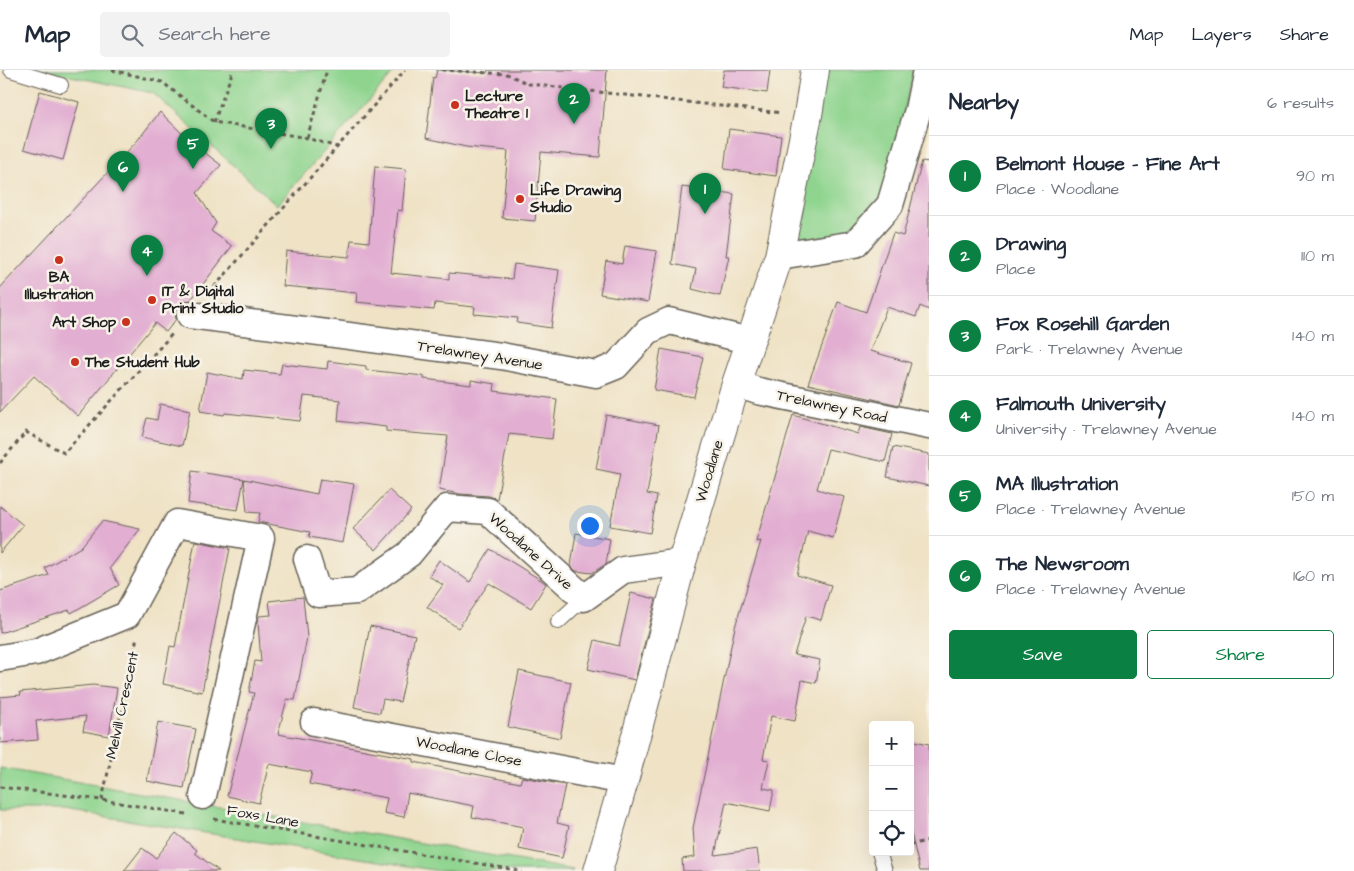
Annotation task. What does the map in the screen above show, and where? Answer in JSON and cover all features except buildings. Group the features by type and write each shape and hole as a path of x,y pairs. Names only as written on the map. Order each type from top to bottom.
{"street":[{"name":"Woodlane","path":"598,871 682,562 736,384 779,256 808,115 815,70"},
{"path":"779,256 854,244 890,205 918,110 926,70"},
{"name":"Trelawney Avenue","path":"190,315 500,356 596,374 616,366 648,331 669,321 750,341"},
{"name":"Trelawney Road","path":"736,384 758,391 929,426"},
{"name":"Woodlane Drive","path":"307,559 318,594 358,590 409,554 448,508 488,511 584,598 622,570 682,562"},
{"path":"0,658 36,652 127,615 177,523 261,538 201,810"},
{"name":"Woodlane Close","path":"314,722 624,781"}],"lane":[{"path":"11,70 61,84"},
{"path":"558,622 584,598"},
{"path":"880,856 885,871"}],"path":[{"path":"112,70 162,82 214,122 307,138 337,147"},
{"path":"214,122 233,70"},
{"path":"307,138 327,70"},
{"path":"0,463 26,432 64,453 190,315 405,70"},
{"path":"442,70 507,74 529,84 808,115"},
{"name":"Melvill Crescent","path":"102,800 139,628 127,615"},
{"name":"Foxs Lane","path":"0,786 102,800 201,810 522,871"},
{"path":"914,844 929,840"}],"green space":[{"path":"41,70 396,70 277,205 153,93"},
{"path":"826,70 914,70 883,198 847,234 792,241"},
{"path":"0,768 573,871 439,871 65,810 0,810"}],"place":[{"name":"Lecture Theatre 1","path":"455,105"},
{"name":"Drawing","path":"574,124"},
{"name":"Fox Rosehill Garden","path":"271,149"},
{"name":"MA Illustration","path":"193,169"},
{"name":"The Newsroom","path":"123,192"},
{"name":"Life Drawing Studio","path":"520,199"},
{"name":"Belmont House - Fine Art","path":"705,214"},
{"name":"BA Illustration","path":"59,260"},
{"name":"Falmouth University","path":"147,276"},
{"name":"IT & Digital Print Studio","path":"152,300"},
{"name":"Art Shop","path":"126,322"},
{"name":"The Student Hub","path":"75,362"}]}
